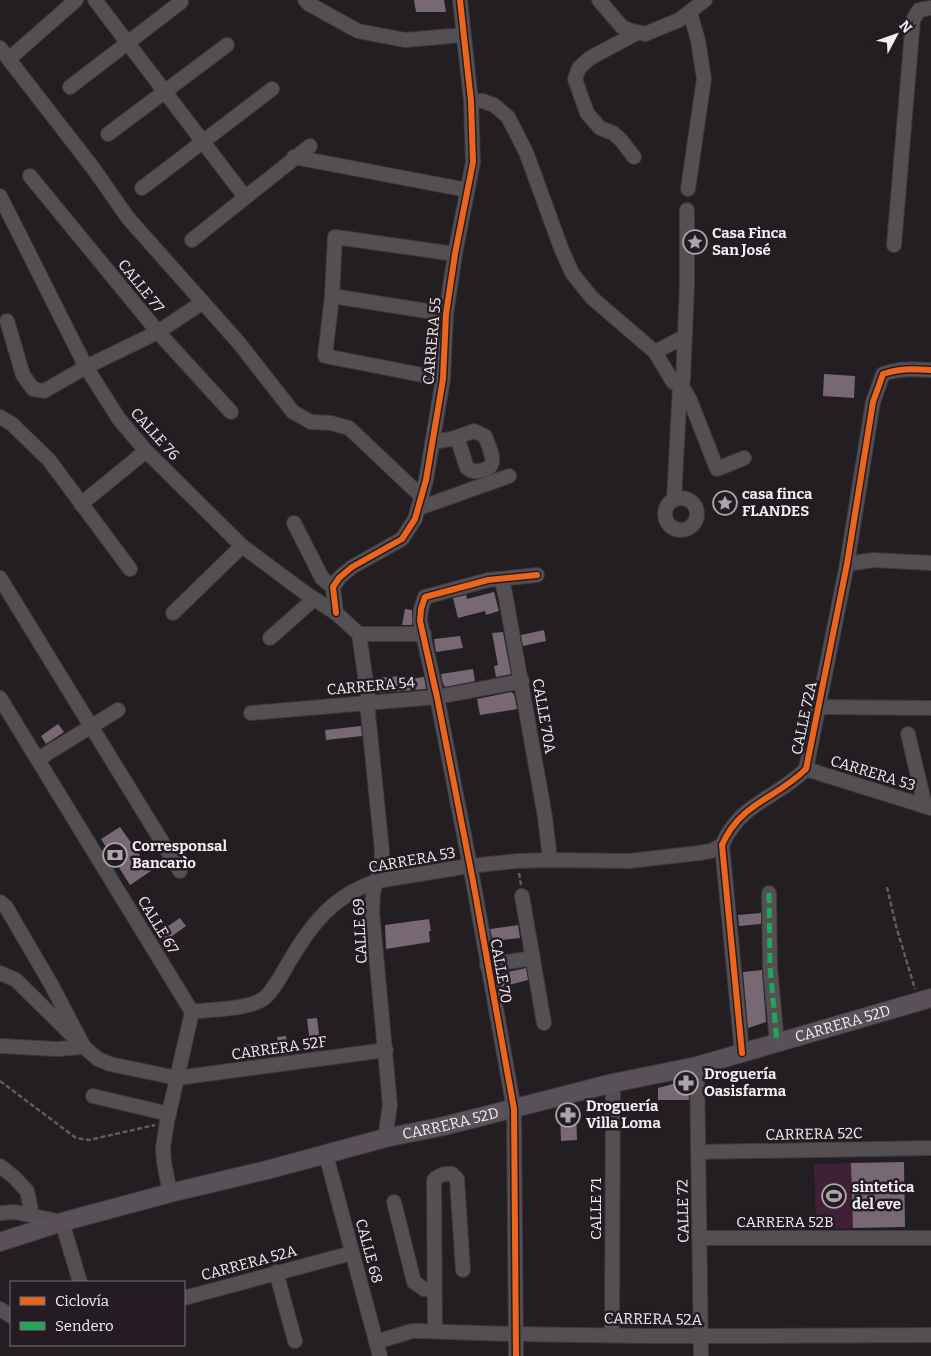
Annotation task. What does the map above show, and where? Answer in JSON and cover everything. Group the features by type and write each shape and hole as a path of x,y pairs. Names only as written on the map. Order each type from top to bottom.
{"main road":[{"name":"CARRERA 52D","path":"0,1242 62,1222 170,1193 326,1155 385,1138 444,1126 613,1083 697,1066 925,1000"}],"street":[{"path":"76,0 4,54 128,218 239,343 293,412 311,422 331,423 349,428 420,503 509,476"},
{"path":"95,0 245,197"},
{"path":"305,0 358,31 405,40 463,35"},
{"name":"CARRERA 55","path":"333,587 338,578 352,567 402,539 415,519 420,503 443,379 446,314 455,254 473,162 471,101 460,0"},
{"path":"599,0 616,21 629,30 645,34 657,31 679,20 705,0"},
{"path":"70,87 181,2"},
{"path":"894,245 913,20 919,10 931,8"},
{"path":"688,189 704,79 698,40 690,13"},
{"path":"634,157 621,140 613,133 600,128 587,113 575,79 580,68 590,58 637,33"},
{"path":"108,134 227,46"},
{"path":"142,188 272,89"},
{"path":"471,101 483,101 494,104 508,117 526,152 572,273 592,298 655,352 673,382 685,392 690,400 711,472 744,458"},
{"path":"192,240 310,146"},
{"path":"294,158 467,190"},
{"name":"CALLE 77","path":"30,176 158,332 231,412"},
{"name":"CALLE 76","path":"0,196 86,367 119,419 146,450 242,546 336,613 359,634"},
{"path":"674,500 680,386 683,380 687,285 687,210"},
{"path":"443,379 325,356 332,296 335,237 455,254"},
{"path":"332,296 446,314"},
{"path":"7,321 23,376 33,389 44,391 86,367 158,332 203,302"},
{"path":"655,352 684,338"},
{"name":"CALLE 72A","path":"722,845 735,822 756,803 786,785 806,769 846,564 873,402 879,382 883,374 892,371 906,368 931,370"},
{"path":"0,417 12,424 44,455 130,569"},
{"path":"432,442 457,437"},
{"path":"81,504 146,450"},
{"path":"677,466 689,500 696,508 696,520 693,525 683,530 672,527 666,518 667,508 678,498 689,500"},
{"path":"294,523 322,578 333,587 336,613"},
{"path":"173,612 242,546"},
{"path":"846,564 873,560 931,563"},
{"path":"501,579 537,575"},
{"path":"0,578 180,871"},
{"name":"CALLE 70","path":"501,579 488,580 425,597 421,609 420,622 437,697 473,881 514,1109 516,1356"},
{"name":"CALLE 70A","path":"501,579 506,593 522,681 545,817 550,860"},
{"path":"270,638 314,598"},
{"path":"359,634 424,634"},
{"name":"CALLE 69","path":"359,634 366,679 382,851 381,867 373,892 372,911 390,1105 385,1138"},
{"name":"CARRERA 54","path":"251,714 437,697 522,681"},
{"name":"CALLE 67","path":"0,698 192,1012"},
{"path":"818,707 931,708"},
{"path":"38,759 118,710"},
{"path":"908,734 928,807"},
{"name":"CARRERA 53","path":"806,769 928,807"},
{"path":"722,845 742,1053"},
{"name":"CARRERA 53","path":"192,1012 245,1006 263,998 279,980 306,934 333,904 355,890 377,881 469,866 517,861 629,861 711,851 722,845"},
{"path":"769,893 770,968 777,1042"},
{"path":"522,896 544,1023"},
{"path":"0,902 6,907 52,986 84,1047 57,1049 0,1046"},
{"path":"487,965 533,958"},
{"name":"CARRERA 52F","path":"0,973 16,980 98,1059 110,1064 177,1078 386,1050"},
{"path":"170,1193 163,1148 192,1012"},
{"name":"CALLE 72","path":"697,1066 701,1356"},
{"name":"CALLE 71","path":"612,1335 613,1083"},
{"path":"93,1096 168,1118"},
{"name":"CARRERA 52C","path":"698,1152 931,1148"},
{"name":"CALLE 68","path":"326,1155 380,1356"},
{"path":"0,1166 27,1191 32,1215"},
{"path":"435,1331 434,1180 445,1173 452,1174 458,1179 463,1270"},
{"path":"394,1202 414,1282 424,1289 434,1290"},
{"path":"0,1213 15,1212 62,1222 80,1281"},
{"name":"CARRERA 52B","path":"699,1238 931,1238"},
{"name":"CARRERA 52A","path":"185,1298 352,1253"},
{"path":"276,1272 295,1341"},
{"name":"CARRERA 52A","path":"376,1342 412,1331 516,1335 931,1335"}],"path":[{"path":"517,861 522,896"},
{"path":"887,887 898,935 925,1000"},
{"path":"0,1080 76,1138 89,1140 168,1118"}],"shaded area":[{"name":"sintetica del eve","path":"851,1163 853,1228 816,1229 814,1164"}],"building":[{"path":"414,0 444,0 446,12 416,12"},
{"path":"824,374 855,376 854,398 823,396"},
{"path":"494,592 499,611 486,615 485,611 458,618 453,598 466,595 467,599"},
{"path":"405,609 412,610 412,625 402,625"},
{"path":"544,630 546,641 523,646 521,635"},
{"path":"503,632 511,674 496,677 494,666 498,665 492,633"},
{"path":"460,636 463,648 436,652 434,639"},
{"path":"473,669 475,681 445,687 443,684 441,674"},
{"path":"403,676 403,680 424,677 426,689 376,693 374,678"},
{"path":"511,692 514,694 517,709 480,715 477,699"},
{"path":"58,724 64,732 46,744 41,736"},
{"path":"361,726 362,736 326,740 325,730"},
{"path":"120,827 151,871 130,885 101,839"},
{"path":"761,913 761,924 739,926 738,915"},
{"path":"180,918 186,926 165,941 159,932"},
{"path":"429,919 430,942 386,949 385,925"},
{"path":"518,925 520,938 493,941 490,929"},
{"path":"526,968 528,980 501,987 499,974"},
{"path":"762,970 766,1022 748,1028 743,972"},
{"path":"317,1018 321,1050 311,1051 307,1019"},
{"path":"286,1036 289,1054 280,1055 277,1037"},
{"path":"259,1043 260,1058 244,1060 243,1045"},
{"path":"688,1080 689,1100 658,1100 658,1088"},
{"path":"576,1112 577,1140 561,1141 560,1113"},
{"path":"904,1162 905,1227 853,1228 851,1163"}],"marked path":[{"path":"769,893 770,967 777,1043"}],"cycle path":[{"path":"336,613 333,587 339,578 352,567 402,539 415,519 426,480 443,379 446,314 455,254 473,162 471,101 460,0"},
{"path":"742,1053 722,845 739,819 806,769 847,564 873,402 883,374 901,370 931,370"},
{"path":"516,1356 514,1109 473,881 420,621 425,597 488,580 537,575"}],"place":[{"name":"Casa Finca San José","path":"695,242"},
{"name":"casa finca FLANDES","path":"725,503"},
{"name":"Corresponsal Bancarìo","path":"115,855"},
{"name":"Droguería Oasisfarma","path":"686,1083"},
{"name":"Droguería Villa Loma","path":"568,1115"},
{"name":"sintetica del eve","path":"834,1196"}]}
